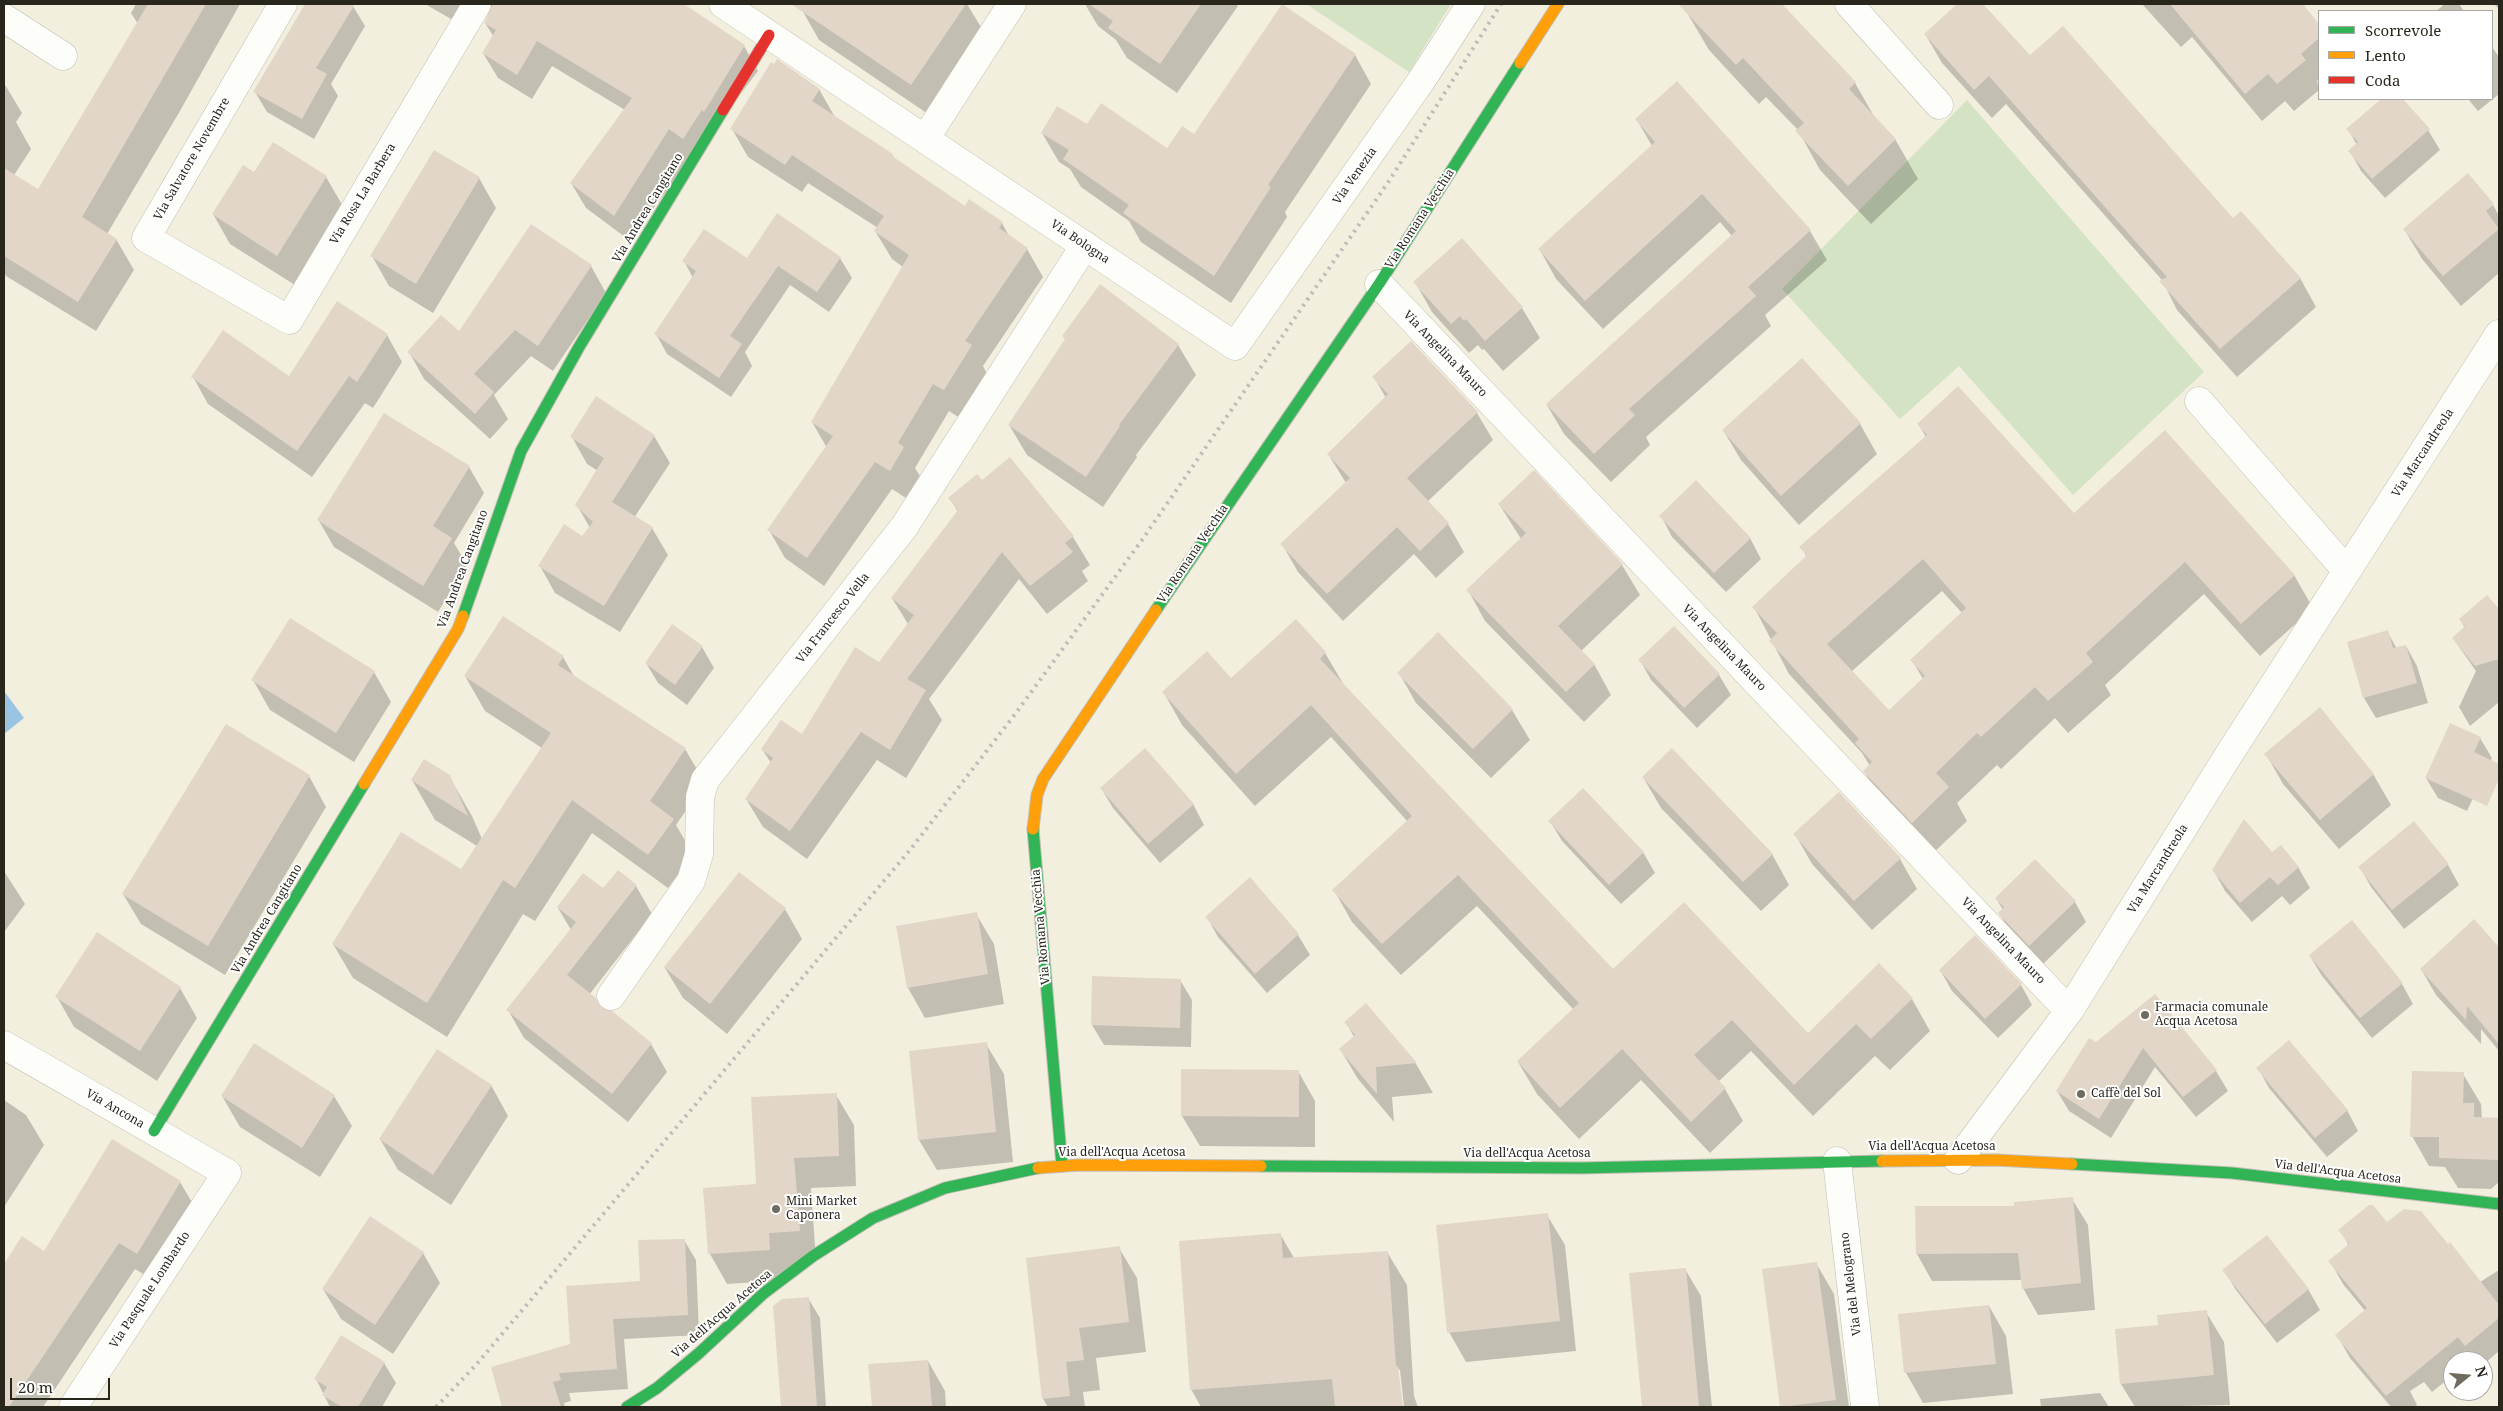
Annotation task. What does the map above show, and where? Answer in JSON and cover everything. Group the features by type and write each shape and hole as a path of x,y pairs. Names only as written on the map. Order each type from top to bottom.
{"street":[{"name":"Via Salvatore Novembre","path":"223,283 146,238 283,4"},
{"name":"Via Rosa La Barbera","path":"223,283 289,320 478,4"},
{"name":"Via Bologna","path":"723,4 1235,346"},
{"path":"926,139 1012,4"},
{"name":"Via Venezia","path":"1235,346 1421,81 1471,4"},
{"name":"Via Romana Vecchia","path":"1062,1166 1033,834 1037,795 1054,760 1379,284 1558,4"},
{"path":"1849,4 1938,105"},
{"path":"4,18 63,56"},
{"name":"Via Andrea Cangitano","path":"154,1131 458,629 521,450 579,347 769,35"},
{"name":"Via Francesco Vella","path":"611,996 691,881 699,854 700,797 705,780 904,527 1085,245"},
{"name":"Via Angelina Mauro","path":"1379,284 2069,1011"},
{"name":"Via Marcandreola","path":"1958,1160 2069,1011 2346,570 2499,334"},
{"path":"2199,401 2346,570"},
{"name":"Via Ancona","path":"4,1045 227,1173"},
{"name":"Via dell'Acqua Acetosa","path":"627,1407 657,1388 698,1354 764,1293 813,1256 873,1218 945,1188 973,1180 1031,1169 1062,1166 1582,1168 1837,1161 1958,1160 2232,1173 2499,1204"},
{"name":"Via del Melograno","path":"1837,1161 1865,1407"},
{"name":"Via Pasquale Lombardo","path":"73,1407 227,1173"}],"green space":[{"path":"1306,4 1451,4 1409,72"},
{"path":"1967,100 2204,372 2073,495 1959,366 1900,419 1782,289"}],"water":[{"path":"4,691 24,718 4,734"}],"building":[{"path":"148,4 206,4 82,217 117,239 78,302 4,256 4,168 38,189"},
{"path":"305,4 355,4 316,68 327,74 302,119 253,92"},
{"path":"493,4 684,4 745,45 704,112 702,110 683,139 669,129 614,216 570,183 632,98 537,41 517,75 482,53 496,30 484,23"},
{"path":"791,4 966,4 911,85"},
{"path":"1089,4 1201,4 1160,64 1108,28 1113,21"},
{"path":"1282,4 1356,54 1268,185 1271,187 1214,276 1123,213 1129,205 1063,159 1069,150 1041,133 1057,106 1087,124 1101,103 1167,148 1182,126 1194,134"},
{"path":"1678,4 1782,4 1856,82 1849,89 1896,139 1848,186 1795,131 1804,123 1743,58 1736,65"},
{"path":"1957,4 1983,4 2030,55 2063,26 2233,218 2241,211 2301,278 2220,349 2159,281 2167,277 1989,76 1974,90 1924,34"},
{"path":"2170,4 2303,4 2318,23 2318,39 2301,54 2306,60 2277,84 2268,74 2245,94"},
{"path":"777,59 820,89 812,101 893,154 892,156 965,206 969,199 1003,222 999,228 1028,248 965,341 972,345 944,390 933,384 898,443 904,447 890,471 875,462 807,558 767,530 833,436 811,422 909,255 874,231 884,216 792,155 785,165 730,129 771,62 774,64"},
{"path":"1677,81 1811,230 1748,287 1756,296 1629,409 1635,415 1594,454 1546,404 1736,231 1702,194 1585,301 1538,249 1655,142 1635,119"},
{"path":"2380,100 2404,100 2430,129 2372,179 2348,151 2358,142 2346,129"},
{"path":"273,142 327,176 277,256 212,214 243,165 254,172"},
{"path":"434,150 480,177 416,284 370,256"},
{"path":"2468,173 2494,204 2486,211 2499,229 2443,276 2403,229"},
{"path":"777,213 841,257 817,292 778,266 730,336 742,344 719,378 654,334 696,271 682,261 704,229 747,258"},
{"path":"531,224 592,265 538,346 515,330 474,374 494,392 475,414 407,352 441,315 459,331"},
{"path":"1462,238 1523,307 1485,341 1466,319 1464,321 1460,316 1451,324 1413,282"},
{"path":"1100,284 1179,344 1119,425 1086,477 1008,425 1065,339 1062,336"},
{"path":"337,301 388,334 357,382 349,376 297,451 191,377 223,330 289,376"},
{"path":"1411,341 1478,412 1407,478 1449,523 1420,551 1397,527 1327,594 1280,544 1350,478 1327,454 1388,394 1372,377"},
{"path":"1802,358 1861,423 1781,496 1722,430"},
{"path":"1958,386 2074,513 2165,430 2295,575 2241,624 2185,562 2086,653 2093,662 2048,701 2035,687 1981,737 1977,733 1936,773 1949,787 1912,823 1863,771 1872,762 1855,743 1859,739 1769,641 1777,633 1752,607 1807,555 1799,547 1927,435 1917,424","holes":["1923,559 1966,608 1910,660 1925,676 1889,710 1827,644"]},
{"path":"596,396 655,435 612,502 653,527 604,606 538,566 564,524 582,536 593,522 575,505 604,458 570,437"},
{"path":"384,413 470,466 433,526 452,538 423,586 317,520"},
{"path":"1010,457 1074,536 1065,543 1073,552 1030,586 1002,552 907,679 926,690 890,750 861,732 790,831 745,799 773,758 761,749 781,720 802,734 855,647 879,662 914,615 891,598 958,510 948,498 977,474 982,480"},
{"path":"1534,470 1623,564 1558,626 1595,664 1566,692 1466,590 1526,533 1498,504"},
{"path":"1696,480 1751,538 1714,573 1659,516"},
{"path":"2487,595 2499,609 2499,659 2475,666 2452,638 2465,626 2459,619"},
{"path":"503,616 564,656 558,665 686,748 650,801 674,819 648,855 572,800 515,888 503,880 427,1003 332,944 401,832 461,869 551,733 464,676"},
{"path":"290,618 375,671 336,733 251,680"},
{"path":"1296,619 1326,652 1320,659 1613,969 1684,902 1808,1033 1879,963 1913,998 1871,1039 1856,1024 1794,1085 1732,1020 1694,1055 1726,1088 1691,1122 1622,1049 1560,1108 1517,1061 1579,1003 1458,875 1382,944 1332,890 1412,816 1311,705 1236,774 1162,692 1207,651 1231,678"},
{"path":"672,624 703,646 675,685 645,663"},
{"path":"1674,626 1720,674 1684,708 1638,660"},
{"path":"2388,630 2393,648 2406,645 2417,683 2363,698 2347,642"},
{"path":"1438,632 1513,709 1473,749 1397,673"},
{"path":"2320,707 2374,774 2320,820 2264,754"},
{"path":"2450,723 2481,737 2474,752 2499,764 2499,779 2487,806 2425,778"},
{"path":"226,724 310,775 208,946 122,894"},
{"path":"1145,748 1194,804 1148,844 1100,788"},
{"path":"1672,748 1773,854 1743,882 1642,777"},
{"path":"424,759 450,775 468,816 411,780"},
{"path":"1583,788 1644,852 1609,885 1548,821"},
{"path":"1839,792 1901,858 1854,901 1793,834"},
{"path":"2244,819 2272,852 2281,845 2299,867 2278,885 2270,877 2240,903 2212,870"},
{"path":"2414,821 2449,864 2392,910 2358,867"},
{"path":"2035,859 2076,901 2029,946 1998,913 2004,907 1995,898"},
{"path":"618,870 637,885 567,975 596,998 602,1008 612,1011 652,1043 612,1094 506,1010 576,922 557,907 583,873 603,888"},
{"path":"739,872 786,908 710,1004 664,967"},
{"path":"1250,877 1299,934 1255,974 1205,917"},
{"path":"977,912 988,974 907,988 896,926"},
{"path":"2474,919 2499,947 2499,1044 2467,1006 2466,1020 2420,969"},
{"path":"2352,920 2403,983 2360,1018 2309,955"},
{"path":"97,932 181,987 140,1051 55,997"},
{"path":"1975,935 2022,984 1985,1019 1939,970"},
{"path":"1092,976 1181,979 1180,1028 1091,1025"},
{"path":"2155,994 2217,1070 2183,1097 2143,1048 2099,1119 2056,1091 2089,1038 2096,1042"},
{"path":"1366,1003 1417,1063 1376,1067 1377,1094 1339,1049 1355,1035 1344,1022"},
{"path":"2289,1040 2348,1110 2315,1138 2256,1068"},
{"path":"987,1042 996,1132 918,1140 909,1051"},
{"path":"254,1043 335,1095 302,1148 221,1096"},
{"path":"437,1049 492,1085 433,1175 379,1139"},
{"path":"1181,1069 1299,1070 1299,1117 1181,1116"},
{"path":"2412,1071 2464,1072 2463,1103 2474,1103 2474,1117 2499,1118 2499,1160 2439,1158 2439,1137 2410,1137"},
{"path":"837,1093 839,1156 794,1158 800,1231 769,1233 770,1250 708,1254 703,1188 756,1184 751,1097"},
{"path":"112,1139 181,1181 137,1254 119,1243 9,1407 4,1407 4,1264 22,1236 44,1251"},
{"path":"2073,1197 2081,1283 2022,1289 2018,1253 1916,1254 1915,1206 2014,1206 2014,1202"},
{"path":"2369,1205 2373,1205 2387,1222 2404,1209 2421,1211 2448,1244 2450,1242 2499,1305 2499,1318 2465,1346 2458,1337 2386,1396 2335,1335 2367,1308 2328,1261 2349,1244 2338,1230"},
{"path":"1548,1213 1560,1321 1447,1333 1436,1225"},
{"path":"370,1216 424,1252 375,1325 322,1289"},
{"path":"1281,1233 1283,1258 1388,1251 1396,1366 1398,1366 1403,1407 1335,1407 1332,1379 1190,1390 1179,1241"},
{"path":"2267,1235 2309,1289 2265,1324 2222,1270"},
{"path":"685,1239 688,1315 613,1319 617,1369 559,1373 561,1380 553,1382 561,1407 502,1407 491,1367 570,1344 566,1286 640,1281 638,1240"},
{"path":"1120,1246 1129,1322 1079,1328 1084,1360 1066,1362 1070,1396 1042,1399 1026,1258"},
{"path":"1817,1262 1836,1400 1780,1407 1762,1269"},
{"path":"1686,1268 1699,1407 1642,1407 1629,1273"},
{"path":"809,1297 817,1407 781,1407 773,1306 782,1299"},
{"path":"1989,1305 1996,1364 1904,1373 1898,1314"},
{"path":"2207,1310 2214,1375 2120,1384 2115,1329 2158,1325 2157,1315"},
{"path":"341,1335 385,1362 358,1407 342,1407 322,1395 327,1387 314,1379"},
{"path":"928,1360 932,1407 872,1407 868,1364"}],"railway":[{"path":"436,1407 476,1365 910,850 1016,713 1142,540 1389,181 1501,4"}],"traffic: fast":[{"path":"1156,610 1379,284 1520,63"},
{"path":"463,616 521,451 579,347 723,110"},
{"path":"154,1131 364,784"},
{"path":"1033,829 1062,1166"},
{"path":"1261,1166 1582,1168 1882,1161"},
{"path":"2072,1164 2232,1173 2499,1204"},
{"path":"627,1407 657,1388 698,1354 764,1293 813,1256 873,1218 945,1188 1038,1168"}],"traffic: slow":[{"path":"1520,63 1558,4"},
{"path":"1033,829 1037,795 1043,779 1156,610"},
{"path":"364,784 458,629 463,616"},
{"path":"1882,1161 1996,1160 2072,1164"},
{"path":"1038,1168 1078,1165 1261,1166"}],"traffic: jam":[{"path":"723,110 769,35"}],"place":[{"name":"Farmacia comunale Acqua Acetosa","path":"2145,1015"},
{"name":"Caffè del Sol","path":"2081,1094"},
{"name":"Mini Market Caponera","path":"776,1209"}]}
